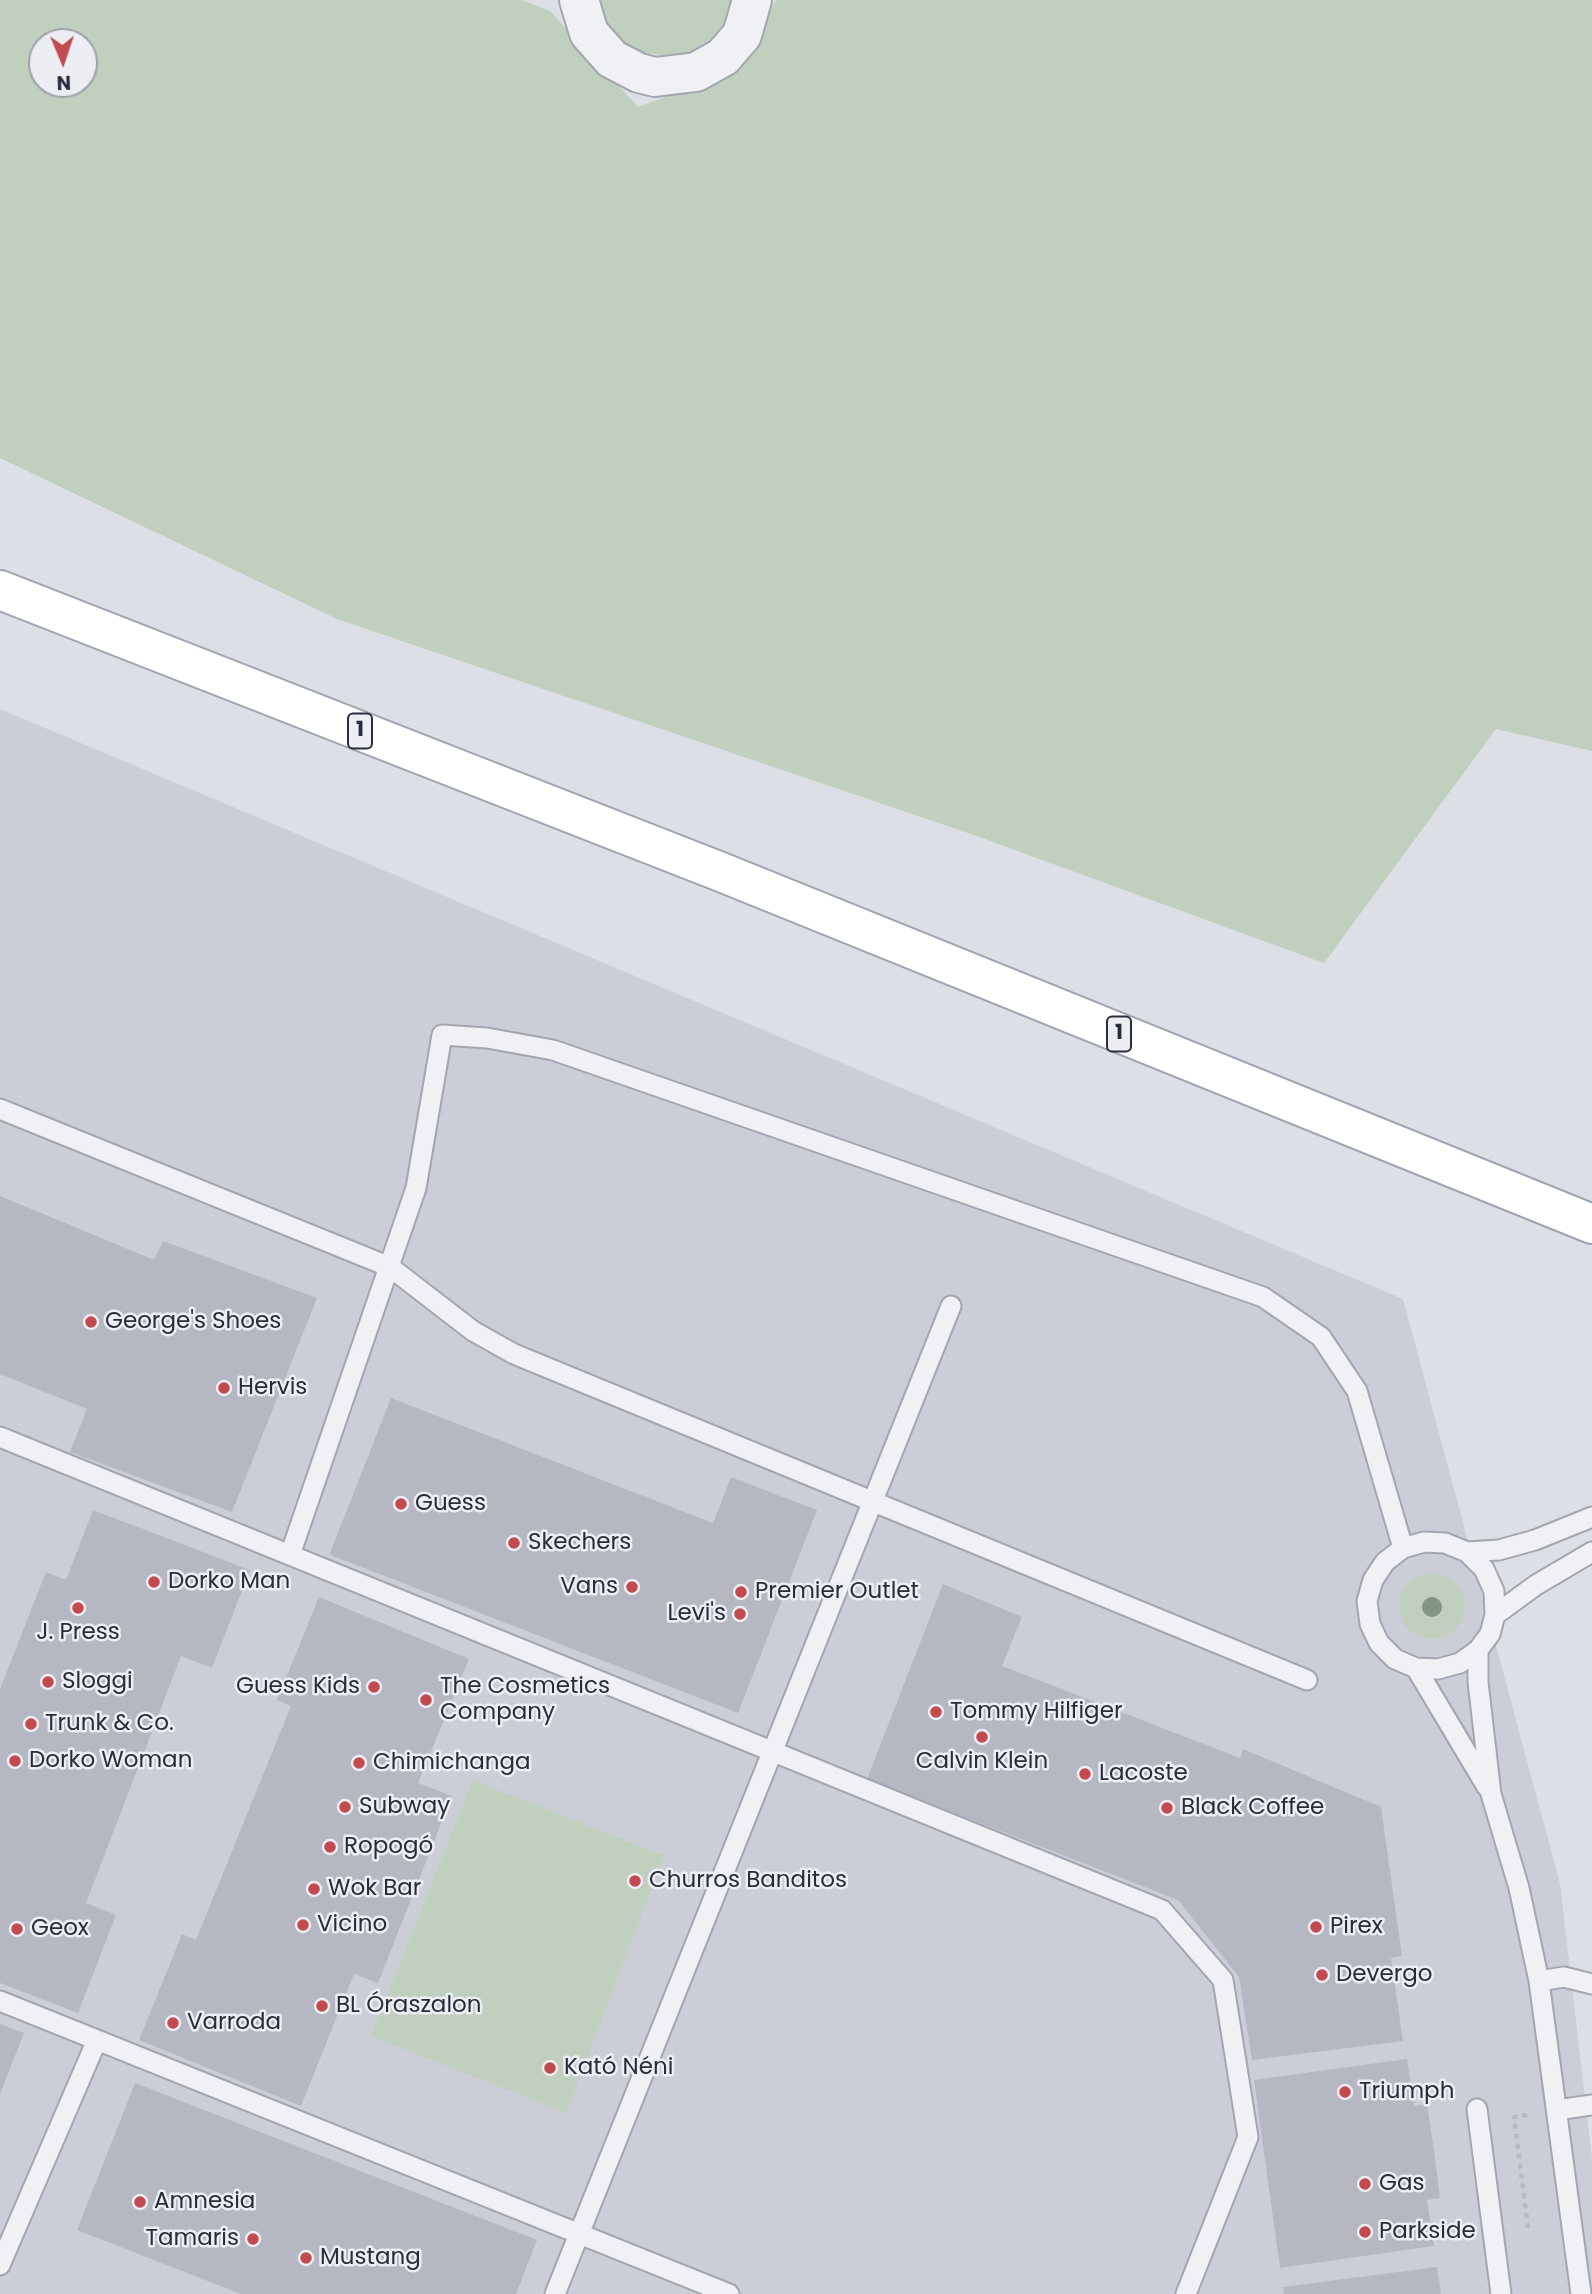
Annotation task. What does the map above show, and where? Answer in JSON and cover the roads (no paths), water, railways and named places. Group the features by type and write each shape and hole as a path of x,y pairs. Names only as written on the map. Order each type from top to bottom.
{"main road":[{"name":"1","path":"0,590 734,877 1592,1224"},
{"name":"1","path":"1516,1195 1592,1249"}],"street":[{"path":"579,0 589,33 612,59 639,73 655,77 696,72 723,57 742,35 752,0"}],"lane":[{"path":"290,1555 416,1188 442,1035 487,1038 553,1050 1263,1297 1321,1337 1357,1391 1403,1548"},
{"path":"0,1109 390,1267 473,1331 514,1354 1307,1680"},
{"path":"555,2294 951,1306"},
{"path":"0,1437 1162,1910 1223,1980 1248,2137 1186,2294"},
{"path":"1467,1552 1499,1550 1535,1540 1592,1517"},
{"path":"1424,1542 1445,1543 1467,1552 1484,1569 1494,1591 1495,1615 1490,1634 1478,1650 1460,1664 1438,1669 1416,1668 1395,1659 1380,1643 1370,1623 1367,1601 1373,1580 1385,1562 1403,1548 1424,1542"},
{"path":"1495,1615 1536,1585 1592,1552"},
{"path":"1478,1650 1491,1794 1519,1888 1539,1981 1581,2294"},
{"path":"1416,1668 1491,1794"},
{"path":"1539,1981 1564,1977 1592,1984"},
{"path":"0,2001 729,2294"},
{"path":"0,2264 97,2040"},
{"path":"1557,2110 1592,2105"},
{"path":"1477,2109 1501,2294"}],"place":[{"name":"George's Shoes","path":"91,1322"},
{"name":"Hervis","path":"224,1388"},
{"name":"Guess","path":"401,1504"},
{"name":"Skechers","path":"514,1543"},
{"name":"Dorko Man","path":"154,1582"},
{"name":"Vans","path":"632,1587"},
{"name":"Premier Outlet","path":"741,1592"},
{"name":"J. Press","path":"78,1608"},
{"name":"Levi's","path":"740,1614"},
{"name":"Sloggi","path":"48,1682"},
{"name":"Guess Kids","path":"374,1687"},
{"name":"The Cosmetics Company","path":"426,1700"},
{"name":"Tommy Hilfiger","path":"936,1712"},
{"name":"Trunk & Co.","path":"31,1724"},
{"name":"Calvin Klein","path":"982,1737"},
{"name":"Dorko Woman","path":"15,1761"},
{"name":"Chimichanga","path":"359,1763"},
{"name":"Lacoste","path":"1085,1774"},
{"name":"Subway","path":"345,1807"},
{"name":"Black Coffee","path":"1167,1808"},
{"name":"Ropogó","path":"330,1847"},
{"name":"Churros Banditos","path":"635,1881"},
{"name":"Wok Bar","path":"314,1889"},
{"name":"Vicino","path":"303,1925"},
{"name":"Pirex","path":"1316,1927"},
{"name":"Geox","path":"17,1929"},
{"name":"Devergo","path":"1322,1975"},
{"name":"BL Óraszalon","path":"322,2006"},
{"name":"Varroda","path":"173,2023"},
{"name":"Kató Néni","path":"550,2068"},
{"name":"Triumph","path":"1345,2092"},
{"name":"Gas","path":"1365,2184"},
{"name":"Amnesia","path":"140,2202"},
{"name":"Parkside","path":"1365,2232"},
{"name":"Tamaris","path":"253,2239"},
{"name":"Mustang","path":"306,2258"}]}
